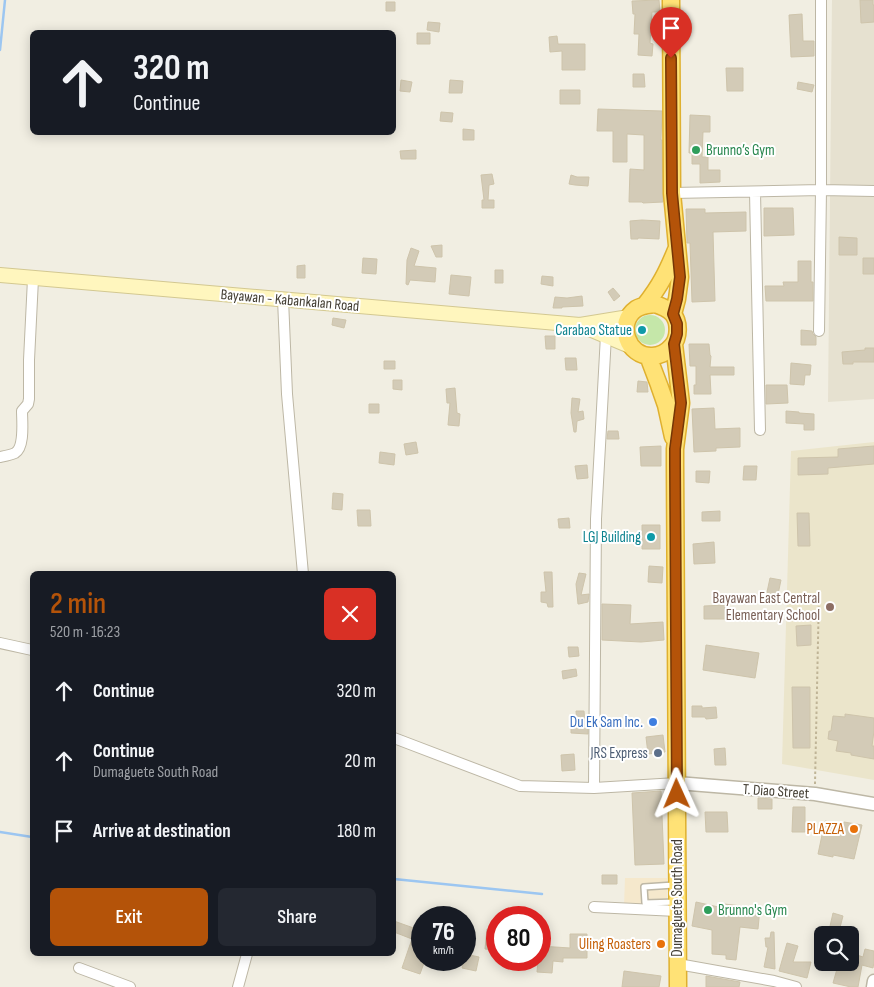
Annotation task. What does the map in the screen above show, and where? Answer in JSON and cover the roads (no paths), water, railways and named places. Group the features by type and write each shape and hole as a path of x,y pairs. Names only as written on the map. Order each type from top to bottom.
{"highway":[{"path":"671,0 672,193 680,277 673,314"},
{"path":"645,305 658,289 668,271 677,248"},
{"path":"655,304 673,314 677,324 677,334 674,344 667,351 658,356 648,356 638,353 630,346 626,337 626,326 629,317 636,309 645,305 655,304"},
{"name":"Dumaguete South Road","path":"674,344 681,403 675,449 678,987"},
{"name":"Dumaguete South Road","path":"648,356 666,406 675,449"}],"main road":[{"name":"Bayawan - Kabankalan Road","path":"0,275 580,325 629,317"},
{"name":"Bayawan - Kabankalan Road","path":"580,325 630,346"}],"street":[{"path":"819,331 821,0"},
{"path":"672,193 821,190 874,191"},
{"path":"755,192 760,430"},
{"path":"0,457 16,452 20,447 22,411 28,404 29,399 33,279"},
{"path":"283,299 288,394 303,571"},
{"path":"594,788 596,519 606,335"},
{"path":"0,643 30,650"},
{"path":"396,739 520,786 594,788 677,783"},
{"name":"T. Diao Street","path":"677,783 815,794 874,804"},
{"path":"594,907 677,906"},
{"path":"238,987 246,956"},
{"path":"678,964 765,979 796,987"},
{"path":"79,968 130,987"},
{"path":"872,987 874,981"}],"lane":[{"path":"677,885 644,887 645,903 677,906"}],"waterway":[{"path":"0,50 5,0"},
{"path":"0,832 30,837"},
{"path":"396,879 542,894"}],"place":[{"name":"Brunno’s Gym","path":"696,150"},
{"name":"Carabao Statue","path":"642,330"},
{"name":"LGJ Building","path":"651,537"},
{"name":"Bayawan East Central Elementary School","path":"830,607"},
{"name":"Du Ek Sam Inc.","path":"653,722"},
{"name":"JRS Express","path":"658,753"},
{"name":"PLAZZA","path":"854,829"},
{"name":"Brunno's Gym","path":"708,910"},
{"name":"Uling Roasters","path":"661,944"}]}
